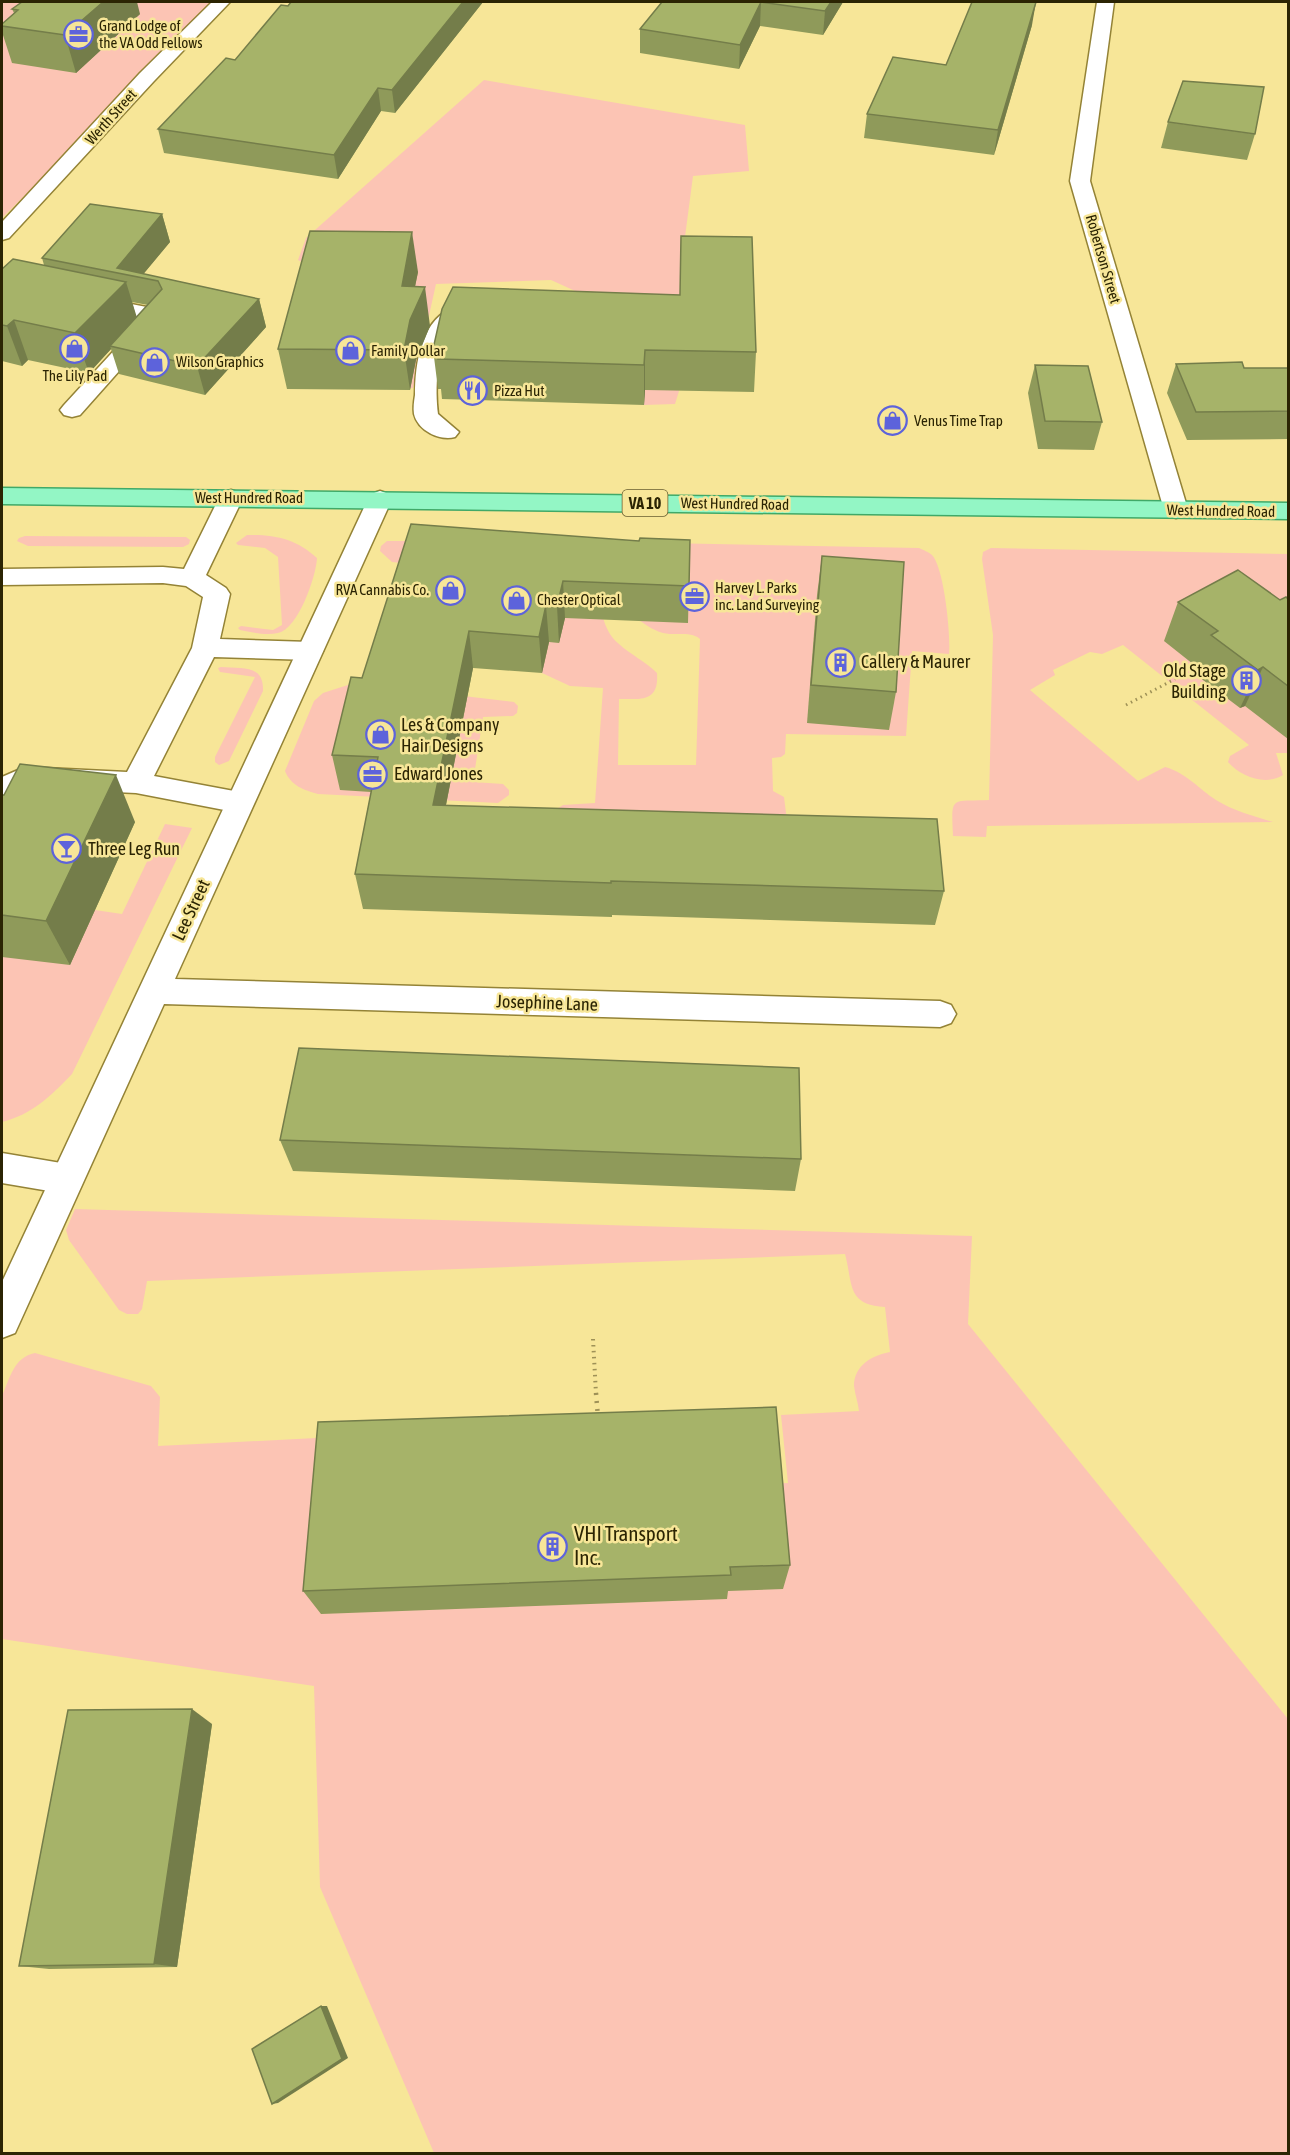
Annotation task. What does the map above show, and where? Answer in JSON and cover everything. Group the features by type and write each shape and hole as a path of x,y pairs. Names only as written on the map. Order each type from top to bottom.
{"main road":[{"name":"West Hundred Road","path":"2,496 1288,512"}],"street":[{"name":"Werth Street","path":"2,234 147,77 221,2"},
{"name":"Robertson Street","path":"1105,2 1080,181 1176,510"},
{"path":"2,285 157,316 72,410"},
{"path":"447,432 433,425 426,414 426,375 438,334 446,321 455,315 479,308"},
{"path":"192,578 231,498"},
{"name":"Lee Street","path":"2,1321 380,499"},
{"path":"2,577 163,575 192,578 218,594 205,648 136,783"},
{"path":"205,648 310,651"},
{"path":"2,790 25,777 136,783 240,802"},
{"name":"Josephine Lane","path":"154,991 940,1014"},
{"path":"2,1168 66,1179"}],"path":[{"path":"1126,705 1175,679"},
{"path":"593,1339 598,1422"}],"shaded area":[{"path":"2,2 219,2 2,218"},
{"path":"484,80 745,125 749,171 693,176 680,275 679,391 675,404 644,405 595,300 551,280 436,284 413,388 395,389 417,272 317,271 298,260 306,238"},
{"path":"247,535 285,539 301,546 317,558 313,577 299,613 285,629 278,633 259,633 238,628 241,626 273,630 282,625 278,557 265,548 236,543"},
{"path":"25,536 186,537 190,540 189,544 183,547 28,546 17,541"},
{"path":"387,541 517,541 598,598 605,623 614,640 657,673 657,682 652,694 642,698 619,699 618,765 696,765 700,639 687,634 659,632 634,616 664,543 919,548 932,555 940,573 948,618 949,654 912,651 906,736 786,734 785,754 772,758 773,791 784,797 788,829 536,822 563,805 595,803 603,688 570,686 542,673 419,565 392,562 380,551 381,546"},
{"path":"991,548 1288,554 1288,753 1276,753 1283,775 1262,780 1247,776 1233,767 1228,762 1230,756 1249,745 1123,645 1102,654 1090,652 1053,670 1055,675 1030,690 1138,781 1165,767 1172,769 1223,804 1273,822 987,826 986,837 953,836 952,813 956,803 989,800 993,635 982,559 983,552"},
{"path":"218,668 244,668 256,672 260,676 263,691 229,761 219,765 215,762 215,757 255,677 220,672"},
{"path":"354,683 514,702 518,706 517,713 513,716 483,717 473,782 503,784 509,790 509,795 498,803 318,794 294,784 285,771 314,701 323,693"},
{"path":"165,824 192,828 72,1074 40,1104 22,1115 2,1122 2,942 95,910 122,914"},
{"path":"75,1209 972,1236 968,1324 1288,1719 1288,2153 434,2153 320,1887 314,1686 2,1639 2,1396 14,1369 22,1359 35,1353 151,1386 160,1397 158,1446 316,1438 311,1501 788,1483 781,1415 859,1411 854,1386 857,1372 866,1362 890,1352 885,1307 863,1302 857,1297 853,1291 845,1254 147,1281 142,1309 138,1314 127,1314 119,1310 69,1240 66,1230"}],"building":[{"path":"22,2 103,2 65,35 2,26 18,10 12,9"},
{"path":"291,2 463,2 392,90 378,88 334,155 158,129 226,58 235,60 281,5 288,6"},
{"path":"662,2 761,2 740,45 640,29"},
{"path":"761,2 831,2 825,11"},
{"path":"972,2 1036,2 998,130 867,114 893,57 946,65"},
{"path":"1183,81 1264,87 1255,134 1168,122"},
{"path":"90,204 162,214 117,268 259,299 197,366 110,346 162,289 158,281 42,258"},
{"path":"310,231 412,232 402,286 425,287 410,320 404,350 278,349"},
{"path":"681,236 752,237 756,352 645,350 644,365 438,359 440,350 433,349 442,309 453,287 680,295"},
{"path":"13,259 126,282 75,333 14,320 7,326 2,325 2,269"},
{"path":"1242,362 1244,368 1288,368 1288,411 1196,412 1176,364"},
{"path":"1035,365 1088,366 1102,422 1045,421"},
{"path":"411,524 639,541 640,538 690,540 689,586 563,581 557,606 546,605 539,637 469,631 433,805 937,819 944,891 355,874 378,757 332,755 351,677 362,678"},
{"path":"822,556 904,562 896,692 811,685"},
{"path":"1238,570 1280,600 1286,597 1288,599 1288,686 1263,667 1258,670 1211,635 1218,631 1178,602"},
{"path":"20,764 116,775 46,921 2,915 2,795"},
{"path":"299,1048 799,1068 801,1159 280,1140"},
{"name":"VHI Transport Inc.","path":"776,1407 790,1565 730,1567 731,1575 303,1591 318,1422"},
{"path":"192,1709 154,1964 19,1966 68,1710"},
{"path":"321,2006 342,2059 272,2104 252,2049"}],"place":[{"name":"Grand Lodge of the VA Odd Fellows","path":"78,35"},
{"name":"The Lily Pad","path":"75,349"},
{"name":"Family Dollar","path":"350,351"},
{"name":"Wilson Graphics","path":"155,362"},
{"name":"Pizza Hut","path":"473,391"},
{"name":"Venus Time Trap","path":"893,421"},
{"name":"RVA Cannabis Co.","path":"450,590"},
{"name":"Harvey L. Parks inc. Land Surveying","path":"694,597"},
{"name":"Chester Optical","path":"516,600"},
{"name":"Callery & Maurer","path":"840,662"},
{"name":"Old Stage Building","path":"1247,681"},
{"name":"Les & Company Hair Designs","path":"380,735"},
{"name":"Edward Jones","path":"373,774"},
{"name":"Three Leg Run","path":"67,849"},
{"name":"VHI Transport Inc.","path":"553,1546"}]}
